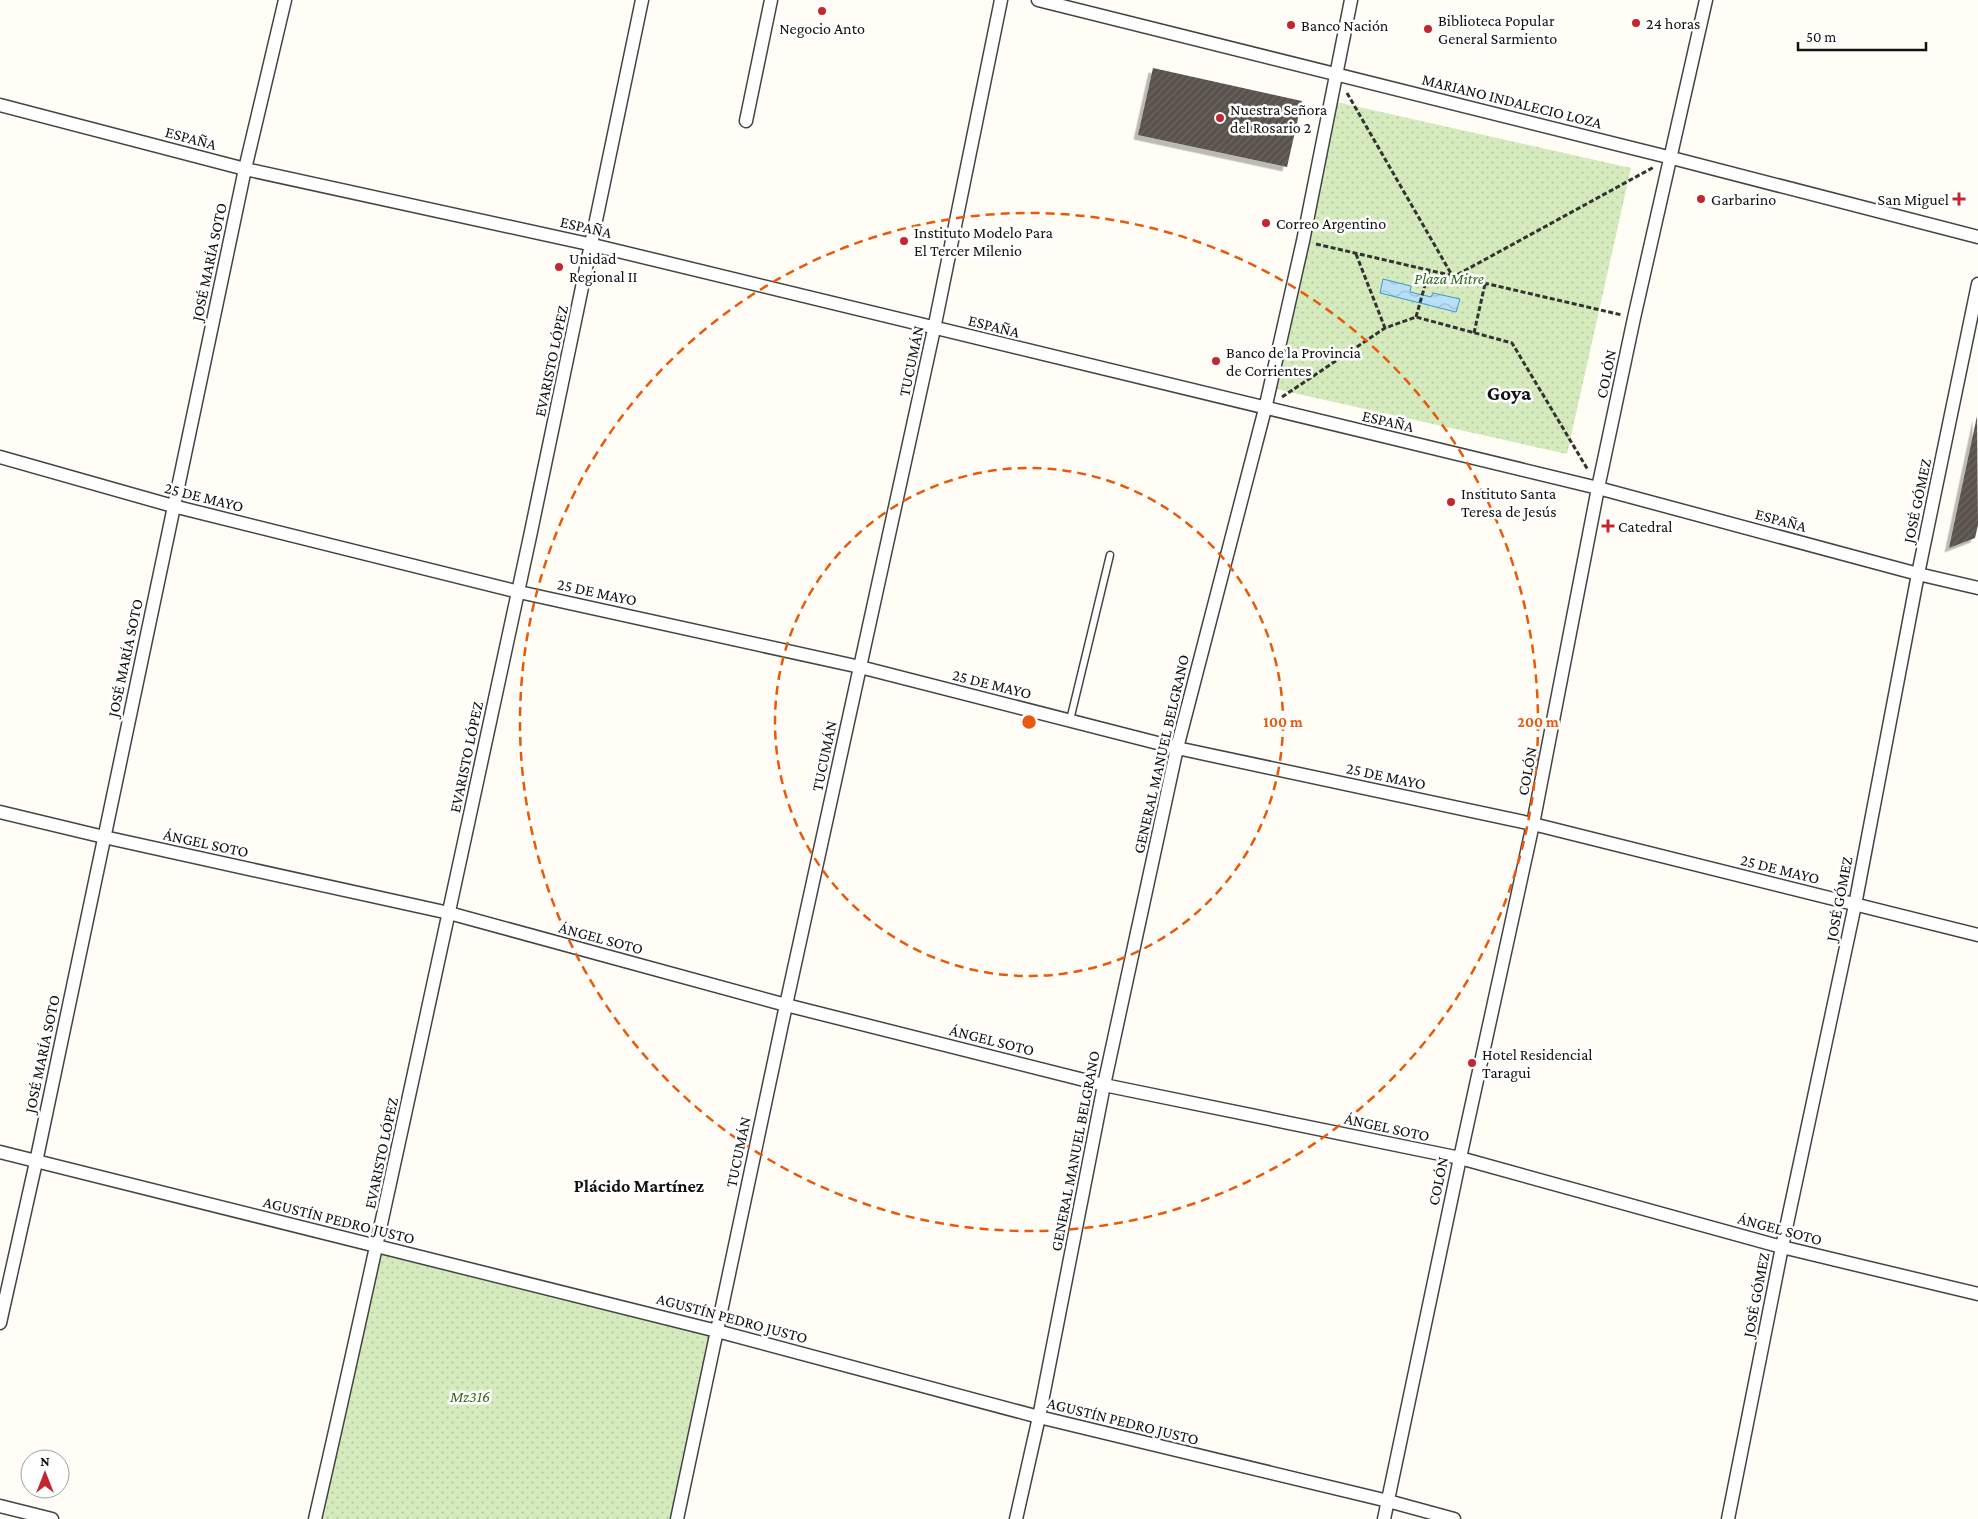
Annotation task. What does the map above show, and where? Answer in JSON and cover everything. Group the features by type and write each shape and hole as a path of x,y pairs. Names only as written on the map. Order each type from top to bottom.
{"street":[{"name":"JOSÉ MARÍA SOTO","path":"0,1323 36,1162 245,169 286,0"},
{"name":"EVARISTO LÓPEZ","path":"315,1519 378,1246 519,592 593,245 642,0"},
{"path":"746,121 771,0"},
{"name":"TUCUMÁN","path":"677,1519 786,1005 934,329 1001,0"},
{"name":"MARIANO INDALECIO LOZA","path":"1038,0 1672,158 1978,237"},
{"name":"GENERAL MANUEL BELGRANO","path":"1016,1519 1039,1417 1104,1085 1177,748 1265,409 1303,241 1351,0"},
{"name":"COLÓN","path":"1384,1519 1533,824 1598,488 1634,318 1672,158 1706,0"},
{"name":"ESPAÑA","path":"0,105 245,169 593,245 934,329 1598,488 1918,574 1978,588"},
{"name":"JOSÉ GÓMEZ","path":"1728,1519 1782,1247 1855,905 1918,574 1978,284"},
{"name":"25 DE MAYO","path":"0,457 173,506 519,592 860,667 1177,748 1533,824 1978,935"},
{"name":"ÁNGEL SOTO","path":"0,812 449,914 786,1005 1104,1085 1460,1158 1782,1247 1978,1294"},
{"name":"AGUSTÍN PEDRO JUSTO","path":"0,1152 718,1331 1039,1417 1388,1501 1454,1519"},
{"path":"0,1506 52,1519"}],"lane":[{"path":"1070,720 1110,555"}],"path":[{"path":"1336,74 1453,277"},
{"path":"1453,277 1672,158"},
{"path":"1303,241 1634,318"},
{"path":"1356,254 1385,328"},
{"path":"1416,317 1429,271"},
{"path":"1474,333 1485,284"},
{"path":"1265,409 1385,328 1416,317 1512,343 1598,488"}],"green space":[{"name":"Plaza Mitre","path":"1332,101 1631,168 1567,454 1267,387"},
{"name":"Mz316","path":"377,1246 717,1331 677,1519 315,1519"}],"water":[{"path":"1383,279 1411,286 1410,292 1431,297 1433,293 1460,299 1456,312 1380,293"}],"building":[{"name":"Nuestra Señora del Rosario 2","path":"1153,68 1302,101 1287,167 1138,135"},
{"path":"1977,416 1978,525 1975,538 1949,548"}],"place":[{"name":"Negocio Anto","path":"822,11"},
{"name":"24 horas","path":"1636,23"},
{"name":"Banco Nación","path":"1291,25"},
{"name":"Biblioteca Popular General Sarmiento","path":"1428,29"},
{"name":"Nuestra Señora del Rosario 2","path":"1220,118"},
{"name":"Garbarino","path":"1701,199"},
{"name":"San Miguel","path":"1959,199"},
{"name":"Correo Argentino","path":"1266,223"},
{"name":"Instituto Modelo Para El Tercer Milenio","path":"904,241"},
{"name":"Unidad Regional II","path":"559,267"},
{"name":"Banco de la Provincia de Corrientes","path":"1216,361"},
{"name":"Instituto Santa Teresa de Jesús","path":"1451,502"},
{"name":"Catedral","path":"1608,526"},
{"name":"Hotel Residencial Taragui","path":"1472,1063"}],"district":[{"name":"Goya","path":"1509,393"},
{"name":"Plácido Martínez","path":"639,1186"}]}
